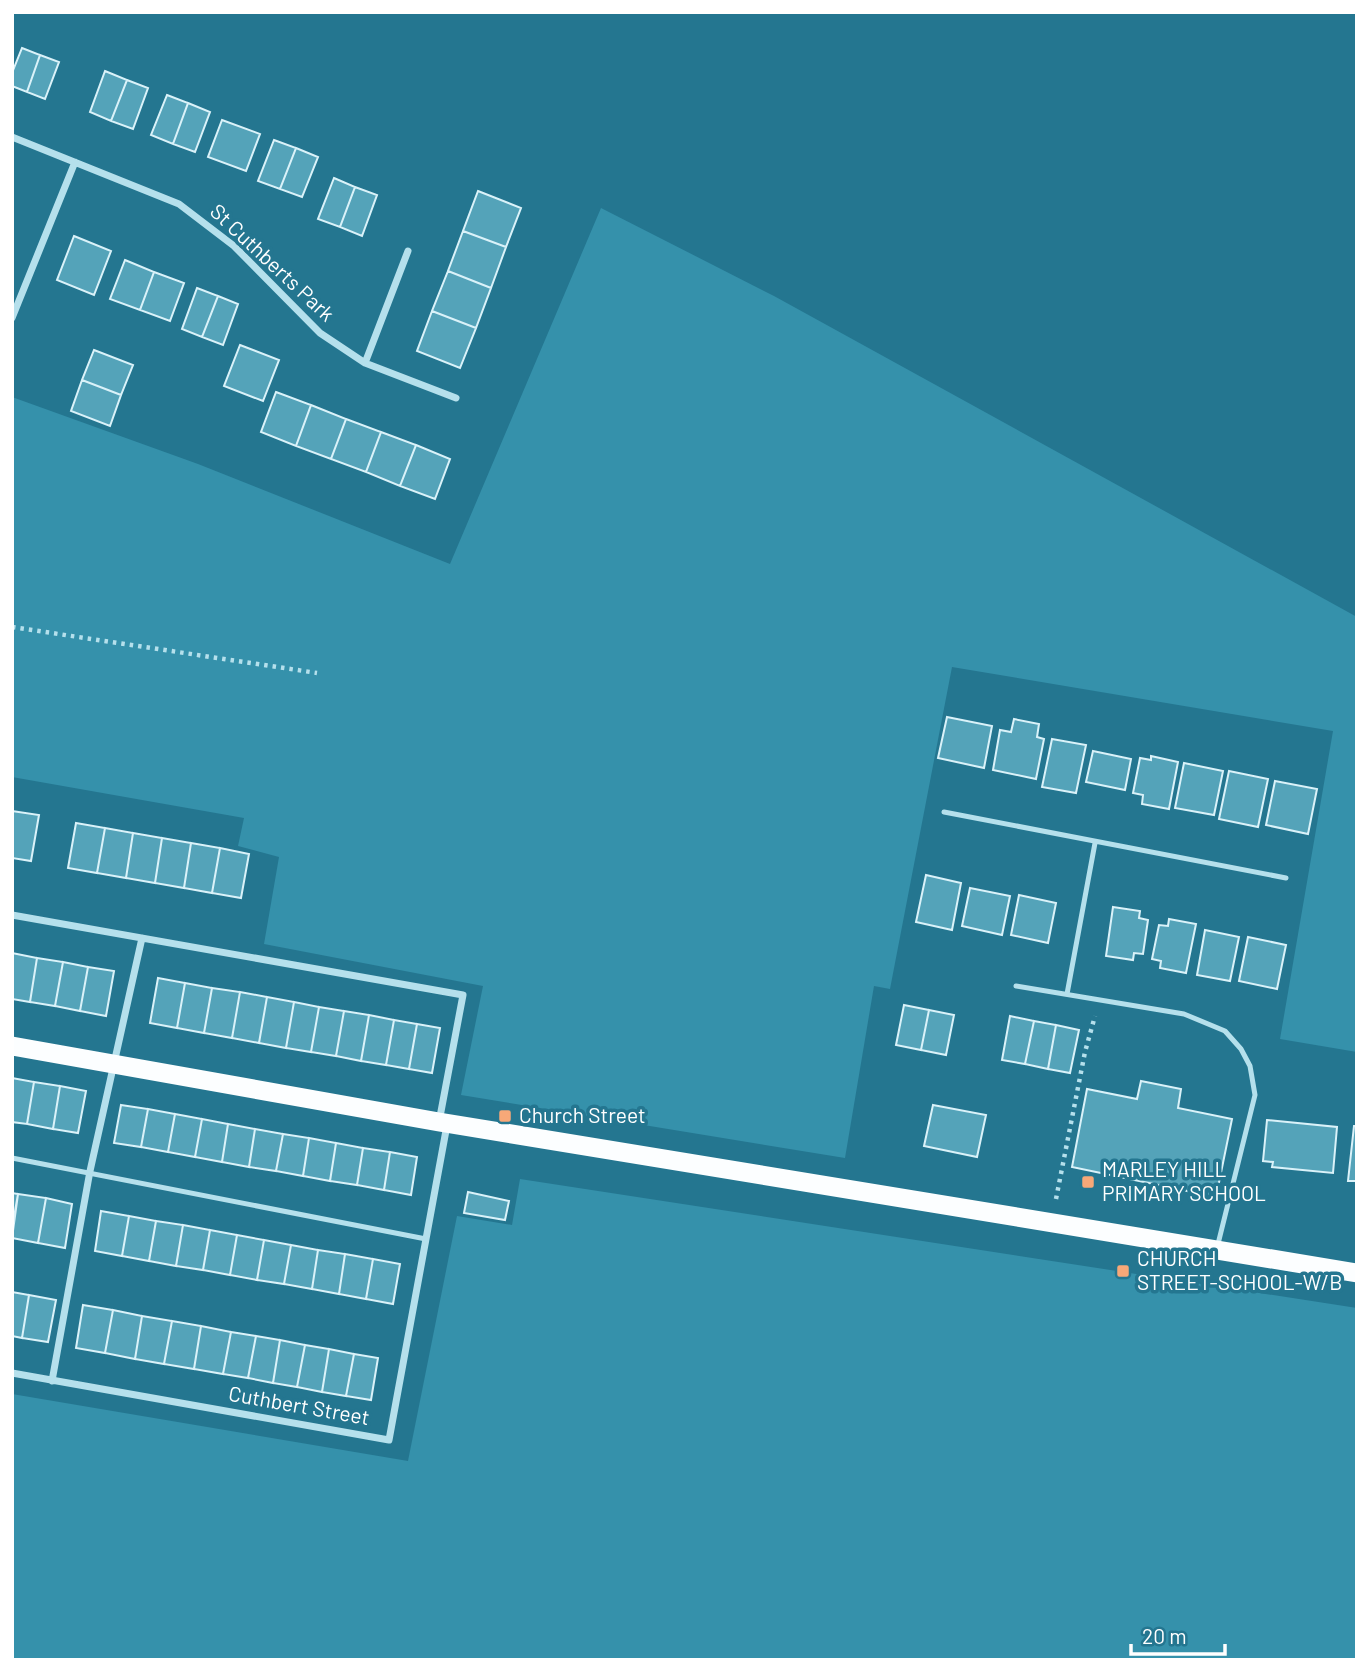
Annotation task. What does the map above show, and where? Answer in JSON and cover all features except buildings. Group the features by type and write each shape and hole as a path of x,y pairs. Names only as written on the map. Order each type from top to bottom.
{"highway":[{"path":"12,1046 443,1122 1357,1273"}],"street":[{"name":"St Cuthberts Park","path":"12,137 179,204 234,246 320,332 365,363 456,398"},
{"path":"12,318 75,162"},
{"path":"365,363 408,251"},
{"path":"12,915 142,938 90,1171 52,1381"},
{"name":"Cuthbert Street","path":"12,1373 389,1440 426,1239 463,995 142,938"}],"lane":[{"path":"944,812 1286,878"},
{"path":"1067,994 1095,843"},
{"path":"1016,986 1184,1014 1225,1031 1241,1049 1250,1066 1255,1095 1252,1116 1216,1251"},
{"path":"12,1158 90,1171 426,1239"}],"path":[{"path":"12,627 317,673"},
{"path":"1052,1223 1085,1052 1100,998"}],"shaded area":[{"path":"601,208 774,296 1357,617 1357,1052 1280,1039 1333,731 952,667 890,989 874,986 845,1158 461,1095 483,986 264,944 279,857 238,846 244,818 12,777 12,397 198,464 450,564"},
{"path":"520,1179 1357,1308 1357,1660 12,1660 12,1394 408,1461 457,1216 512,1225"}],"place":[{"name":"Church Street","path":"505,1116"},
{"name":"MARLEY HILL PRIMARY SCHOOL","path":"1088,1182"},
{"name":"CHURCH STREET-SCHOOL-W/B","path":"1123,1271"}]}
